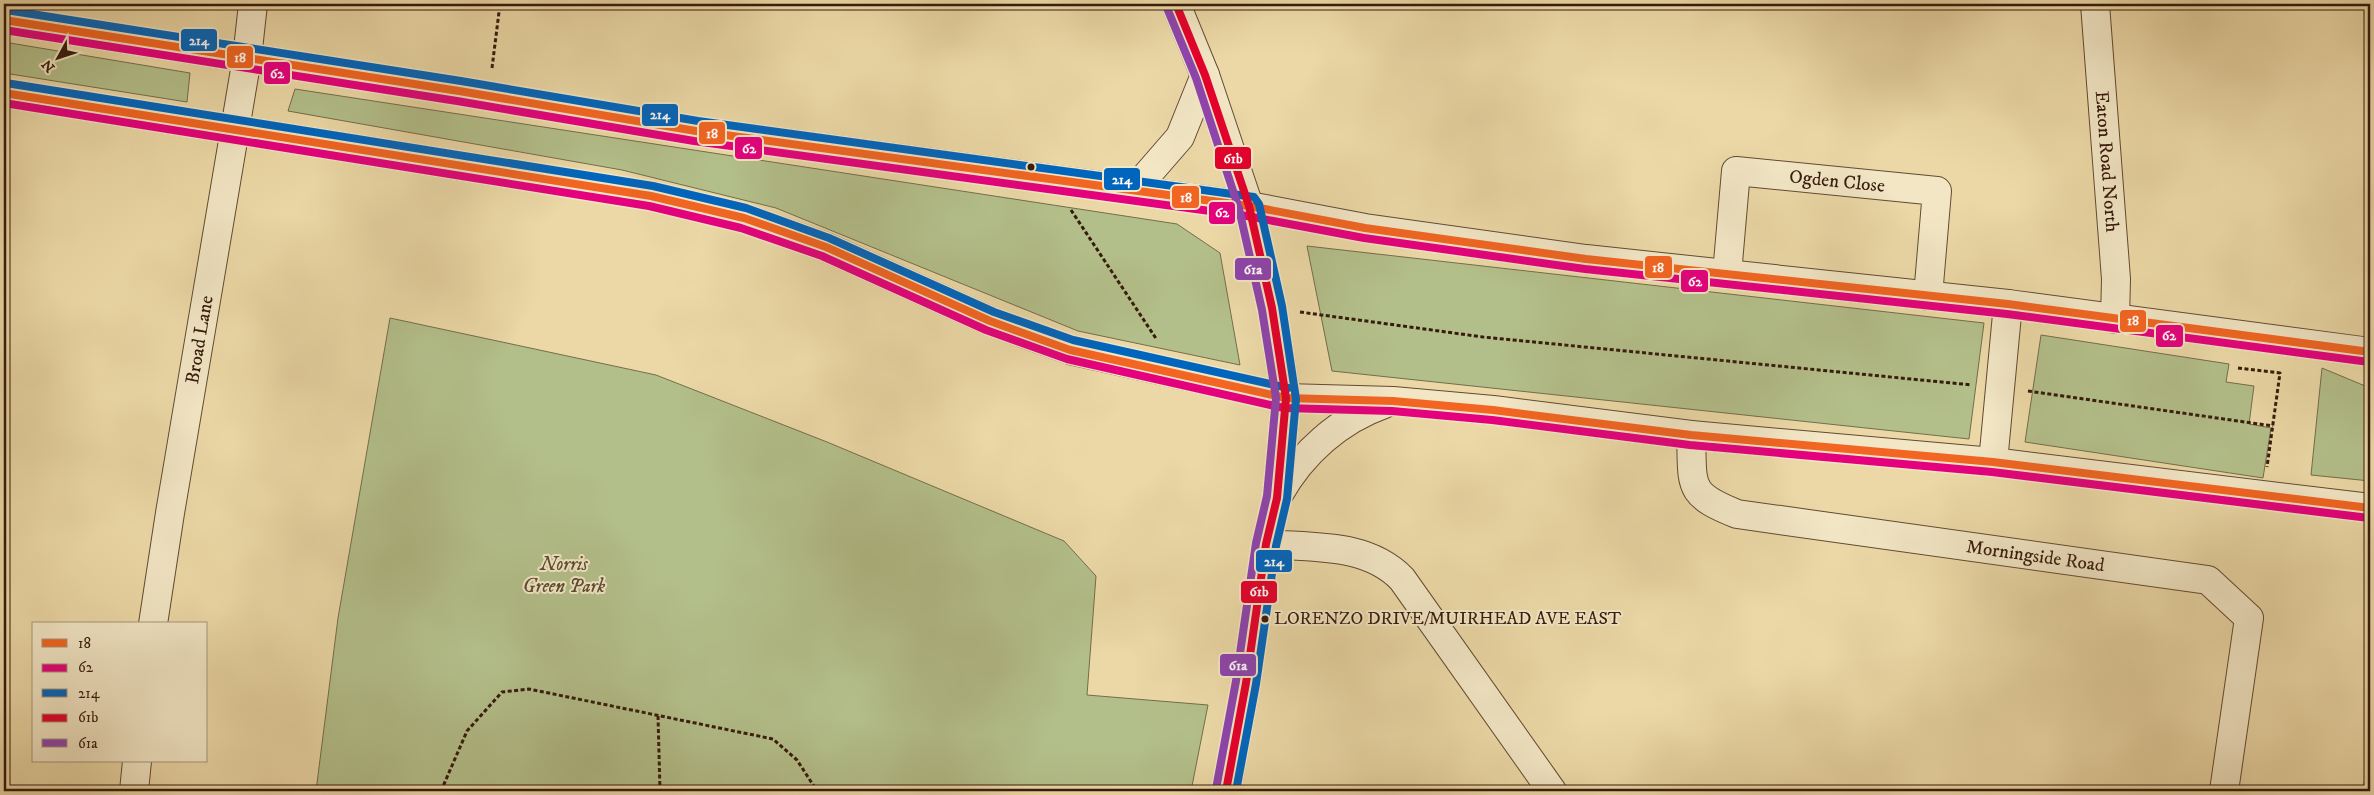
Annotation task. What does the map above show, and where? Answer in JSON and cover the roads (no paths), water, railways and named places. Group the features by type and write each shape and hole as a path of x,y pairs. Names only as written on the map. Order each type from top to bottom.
{"street":[{"name":"Broad Lane","path":"153,622 247,58 252,4"},
{"path":"1176,4 1204,75 1249,206 1272,308 1286,398 1277,498 1266,544 1246,683 1226,791"},
{"name":"Eaton Road North","path":"2095,4 2116,279 2115,319"},
{"path":"4,20 488,96 696,131 1249,206 1365,228 1586,259 2008,304 2370,352"},
{"path":"1134,190 1180,137 1204,75"},
{"path":"4,94 651,196 744,218 826,247 990,321 1070,350 1286,398 1393,401 1493,410 1691,435 1993,462 2370,508"},
{"name":"Ogden Close","path":"1727,274 1736,171 1937,192 1928,296"},
{"path":"1993,462 2008,304"},
{"path":"1277,498 1293,471 1320,441 1351,419 1393,401"},
{"name":"Morningside Road","path":"1691,435 1693,485 1710,503 1737,514 2208,580 2249,618 2224,791"},
{"path":"1266,544 1354,552 1379,560 1392,568 1552,791"},
{"path":"134,791 137,762"}],"place":[{"name":"LORENZO DRIVE/MUIRHEAD AVE EAST","path":"1265,619"}],"park label":[{"name":"Norris Green Park","path":"564,575"}]}
